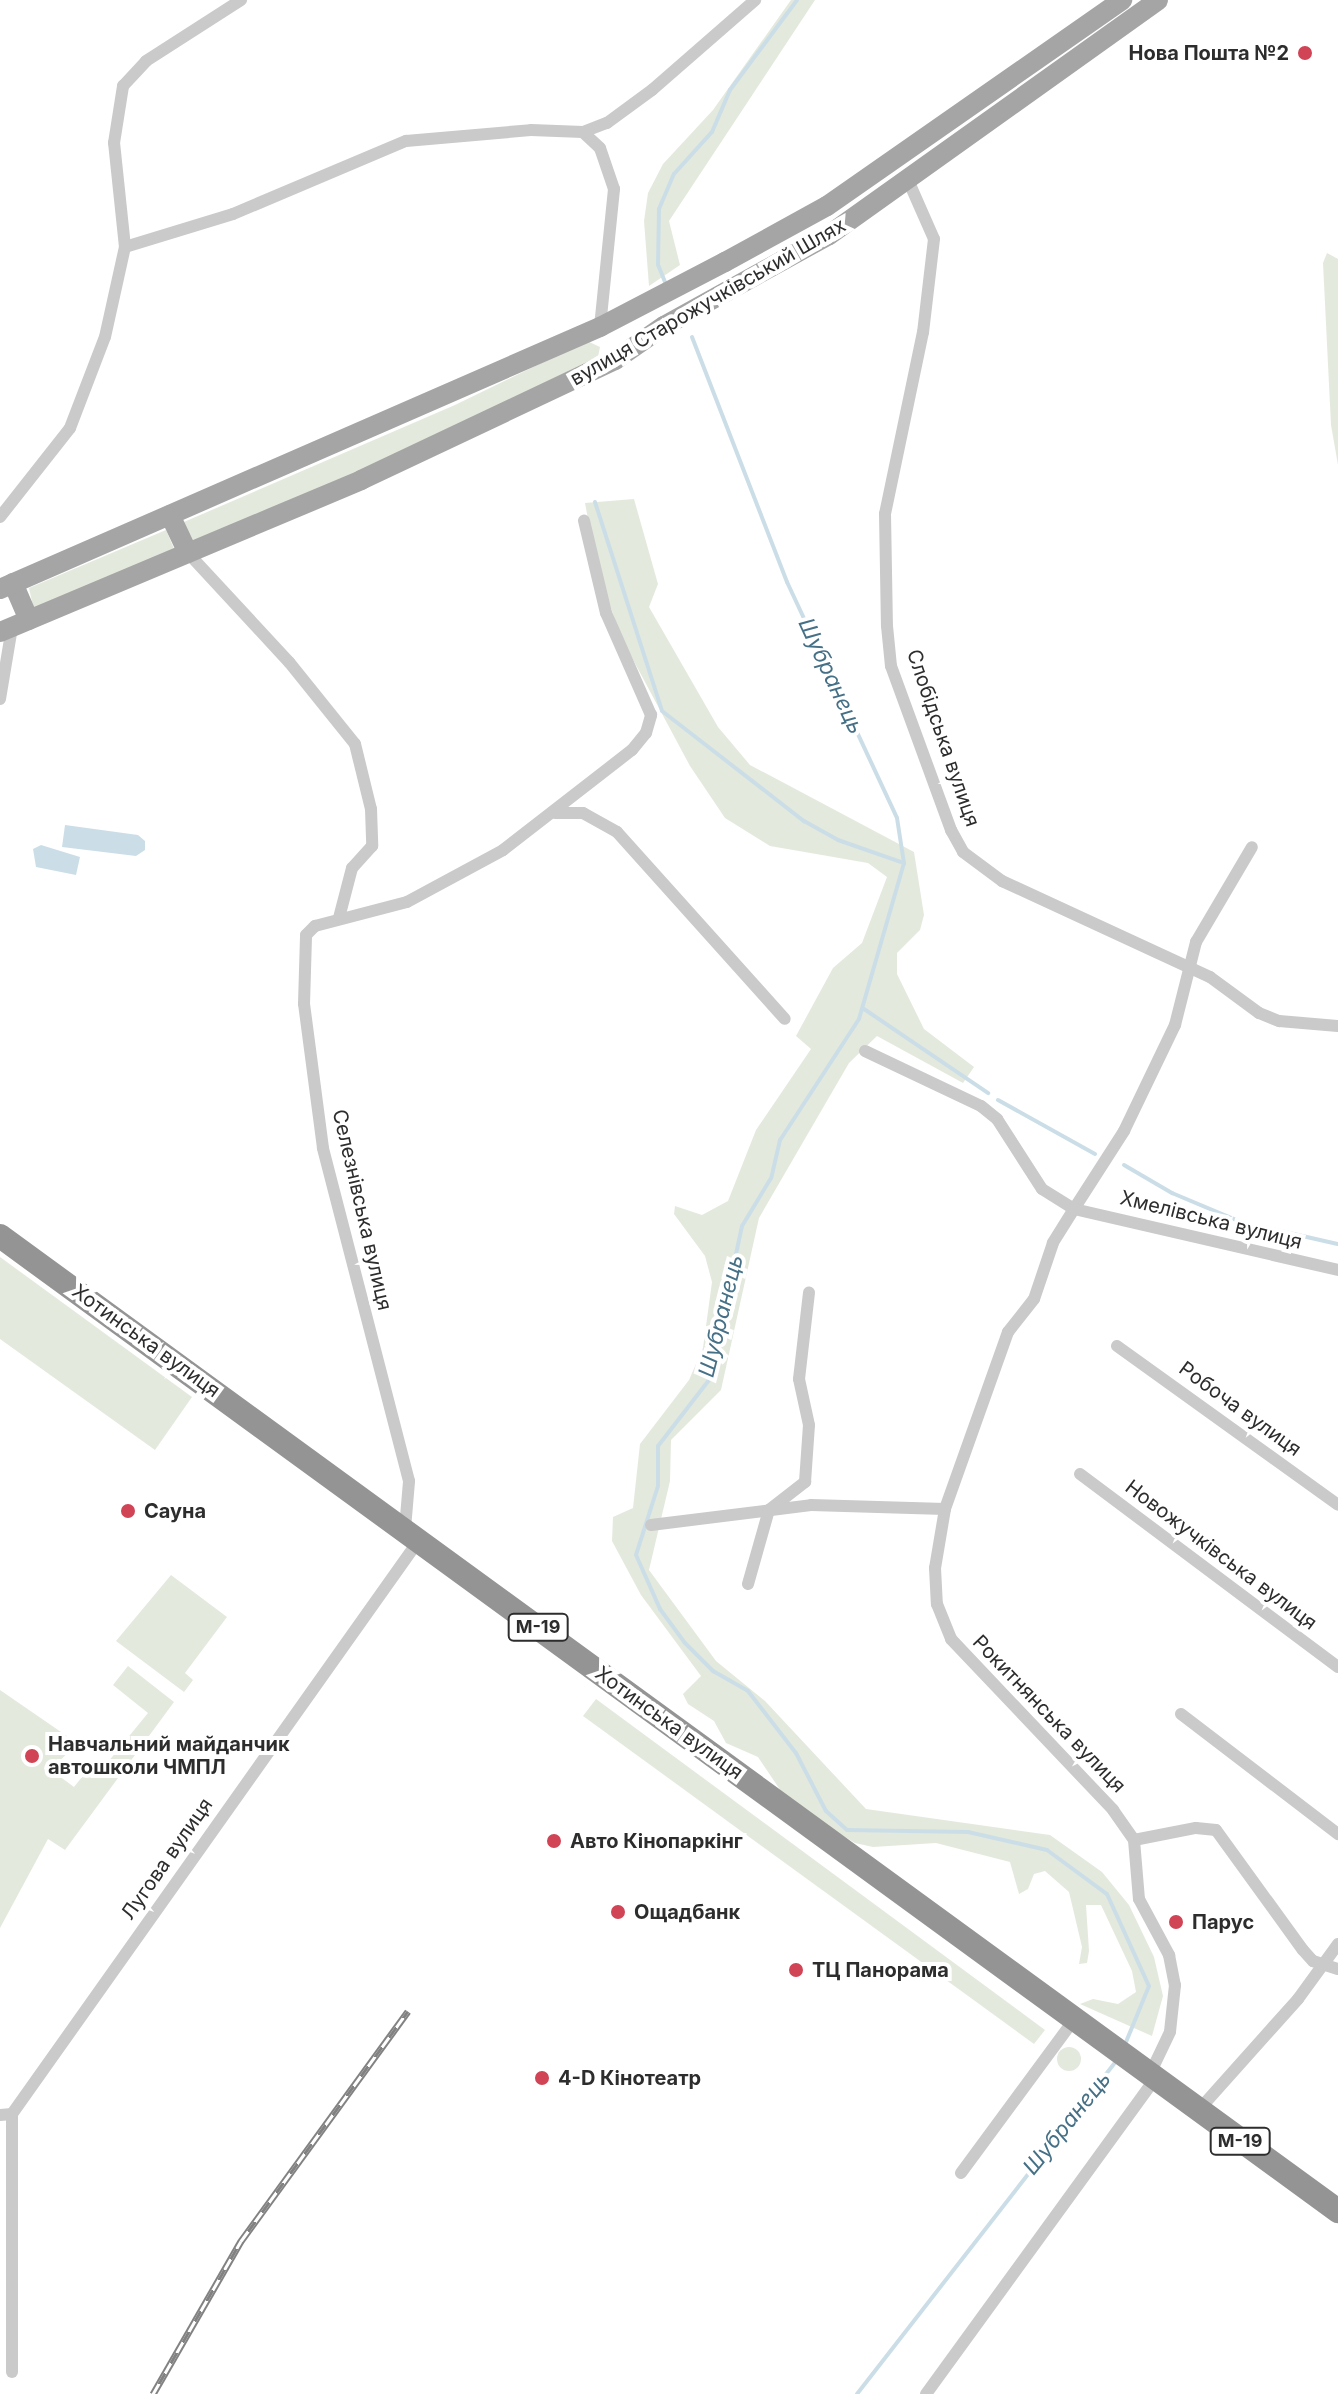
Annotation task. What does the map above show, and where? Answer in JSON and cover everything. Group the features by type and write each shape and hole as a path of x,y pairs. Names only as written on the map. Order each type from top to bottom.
{"highway":[{"name":"Хотинська вулиця","path":"0,1236 1197,2112 1338,2211"}],"main road":[{"name":"вулиця Старожучківський Шлях","path":"6,586 600,327 648,303 815,214 1122,0"},
{"name":"вулиця Старожучківський Шлях","path":"14,627 361,480 615,360 664,326 829,235 1158,0"},
{"path":"815,214 829,235"},
{"path":"600,327 615,360"},
{"path":"170,515 188,553"},
{"path":"6,586 14,627"}],"street":[{"path":"0,517 62,443 88,392 125,247 114,143 123,86 146,61 241,0"},
{"path":"125,247 233,214 406,141 531,130 583,132 607,123 652,90 755,0"},
{"path":"583,132 600,148 614,189 600,327"},
{"name":"Слобідська вулиця","path":"908,180 934,239 918,364 885,514 891,666 963,852 1002,881 1193,969 1279,1021 1338,1026"},
{"name":"Селезнівська вулиця","path":"412,1535 409,1481 323,1148 304,1004 306,935 315,926 407,902 442,887 555,813 632,750 646,733 651,715 606,613 584,521"},
{"path":"188,553 289,662 355,744 371,809 372,846 352,868 339,918"},
{"path":"0,699 14,627"},
{"path":"555,813 583,813 623,838 785,1019"},
{"name":"Рокитнянська вулиця","path":"1134,1840 1113,1810 951,1639 937,1604 935,1568 945,1509 1008,1332 1034,1299 1053,1243 1124,1131 1175,1025 1193,969 1196,942 1252,847"},
{"path":"865,1051 981,1106 997,1119 1042,1189 1074,1209"},
{"name":"Хмелівська вулиця","path":"1074,1209 1338,1270"},
{"path":"748,1584 769,1510 805,1482 809,1425 799,1379 809,1293"},
{"name":"Робоча вулиця","path":"1117,1346 1338,1505"},
{"name":"Новожучківська вулиця","path":"1080,1474 1338,1667"},
{"path":"651,1525 747,1517 769,1510 811,1505 945,1509"},
{"name":"Лугова вулиця","path":"6,2114 412,1535"},
{"path":"1181,1714 1338,1834"},
{"path":"926,2394 1148,2076 1170,2032 1175,1985 1169,1955 1139,1899 1134,1840 1196,1828 1216,1830 1244,1861 1281,1924 1331,1968"},
{"path":"1197,2112 1331,1968 1338,1944"},
{"path":"961,2173 1078,2023"},
{"path":"6,2114 12,2372"}],"shaded area":[{"path":"791,0 815,0 669,221 680,265 649,286 644,221 648,193 663,164 713,110"},
{"path":"1327,253 1338,259 1338,465 1331,425 1323,263"},
{"path":"587,341 600,347 597,362 520,402 194,544 184,522 455,405"},
{"path":"634,499 658,584 649,607 718,727 750,765 914,852 924,915 920,930 897,953 897,974 924,1029 974,1067 963,1083 877,1036 849,1063 759,1218 721,1390 671,1440 670,1481 649,1570 716,1661 765,1701 866,1809 1050,1835 1102,1872 1129,1905 1154,1957 1163,1996 1152,2036 1080,2004 1093,1999 1118,2004 1136,1992 1132,1971 1101,1905 1086,1905 1089,1951 1087,1963 1079,1964 1082,1947 1069,1892 1045,1871 1034,1874 1028,1889 1019,1894 1010,1862 936,1843 873,1847 855,1843 789,1803 758,1757 726,1743 714,1721 688,1704 683,1694 701,1676 641,1595 612,1541 613,1517 633,1508 640,1444 689,1380 703,1348 712,1282 705,1256 674,1214 675,1206 702,1215 728,1201 756,1130 811,1049 796,1036 833,968 862,943 887,877 868,863 770,846 725,818 690,766 622,639 598,572 585,503"},
{"path":"166,530 175,551 39,610 33,606 29,588"},
{"path":"65,825 138,835 145,841 145,850 136,856 62,847"},
{"path":"41,845 80,857 76,875 36,867 33,849"},
{"path":"0,1257 192,1397 155,1450 0,1339"},
{"path":"171,1575 227,1617 185,1673 193,1680 184,1692 116,1641"},
{"path":"128,1666 174,1702 65,1850 48,1839 0,1928 0,1690 77,1743 51,1770 74,1787 90,1767 99,1773 148,1713 113,1685"},
{"path":"596,1699 1045,2030 1034,2044 583,1716"},
{"path":"1069,2047 1077,2051 1081,2059 1077,2067 1069,2071 1061,2067 1057,2059 1061,2051"}],"waterway":[{"name":"Шубранець","path":"665,282 658,265 659,209 674,174 712,132 730,90 797,0"},
{"name":"Шубранець","path":"692,337 787,582 897,818 904,863 859,1019 780,1140 771,1178 742,1226 709,1380 658,1446 658,1486 636,1555 660,1609 685,1643 713,1671 748,1691 796,1753 826,1811 847,1830 968,1832 1047,1850 1107,1894 1149,1986 1124,2047"},
{"path":"595,502 662,711 804,821 838,840 904,863"},
{"path":"864,1009 988,1093"},
{"path":"998,1100 1095,1154"},
{"path":"1124,1165 1172,1193 1241,1222 1338,1244"},
{"name":"Шубранець","path":"857,2394 1116,2061"}],"railway":[{"path":"153,2394 241,2241 408,2011"}],"place":[{"name":"Нова Пошта №2","path":"1305,53"},
{"name":"Сауна","path":"128,1511"},
{"name":"Навчальний майданчик автошколи ЧМПЛ","path":"32,1756"},
{"name":"Авто Кінопаркінг","path":"554,1841"},
{"name":"Ощадбанк","path":"618,1912"},
{"name":"Парус","path":"1176,1922"},
{"name":"ТЦ Панорама","path":"796,1970"},
{"name":"4-D Кінотеатр","path":"542,2078"}]}
